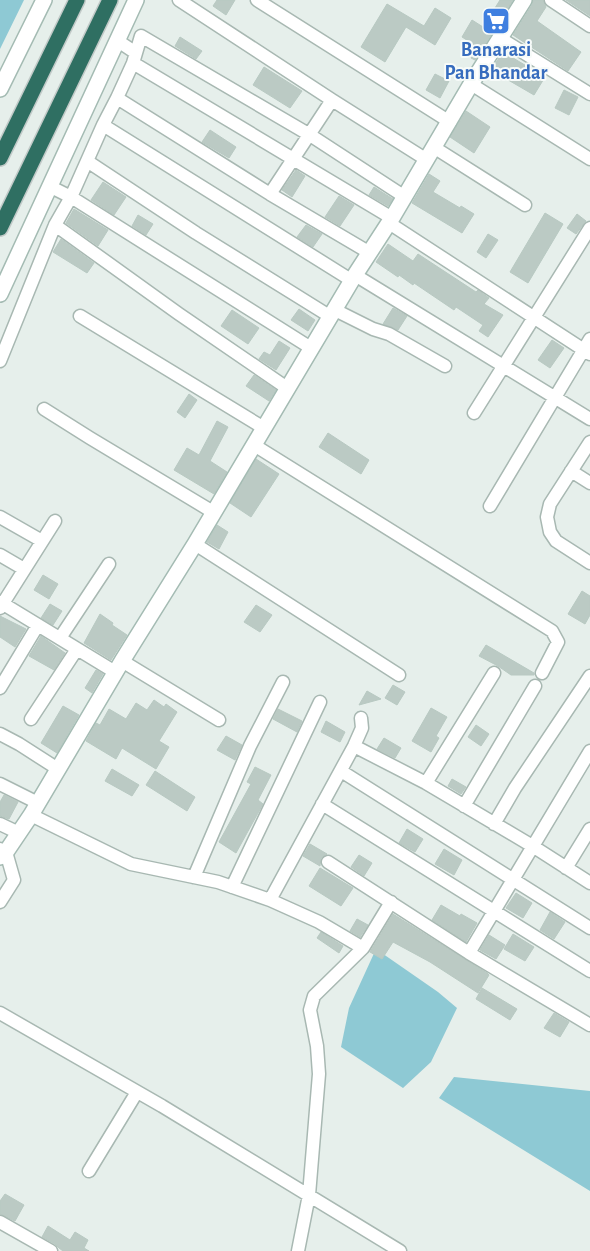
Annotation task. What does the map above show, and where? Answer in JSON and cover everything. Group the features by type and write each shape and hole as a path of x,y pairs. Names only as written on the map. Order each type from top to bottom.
{"highway":[{"path":"0,158 77,0"},
{"path":"0,228 110,0"}],"street":[{"path":"0,89 44,0"},
{"path":"0,294 136,0"},
{"path":"179,0 332,100 525,205"},
{"path":"257,0 450,122"},
{"path":"0,902 14,880 2,853 20,833 35,809 118,666 195,544 353,277 391,221 471,84 524,0"},
{"path":"551,0 590,26"},
{"path":"0,361 55,225 71,197 103,125 118,98 142,36 310,135 405,197"},
{"path":"500,38 590,94"},
{"path":"118,41 134,58 391,221 533,318 588,348 554,397 490,506"},
{"path":"471,84 590,159"},
{"path":"118,98 270,194 370,253"},
{"path":"270,194 332,100"},
{"path":"103,125 590,419"},
{"path":"87,161 196,232 333,313 389,334 446,366"},
{"path":"51,187 71,197 311,348"},
{"path":"55,225 179,314 287,388"},
{"path":"474,413 590,228"},
{"path":"80,316 264,428"},
{"path":"44,409 213,512"},
{"path":"590,442 547,511 547,524 556,541 590,563"},
{"path":"254,445 552,631 558,642 542,673"},
{"path":"571,471 590,483"},
{"path":"0,517 42,541"},
{"path":"55,521 1,605 77,649 118,666 219,720"},
{"path":"195,544 399,675"},
{"path":"0,555 24,569"},
{"path":"60,638 109,564"},
{"path":"0,688 38,625"},
{"path":"31,719 77,649"},
{"path":"426,783 494,673"},
{"path":"494,824 515,788 590,676"},
{"path":"194,877 250,746 283,682"},
{"path":"464,806 535,686"},
{"path":"232,886 320,702"},
{"path":"270,900 354,746 362,728 361,718"},
{"path":"0,734 58,769"},
{"path":"354,746 426,783 590,882"},
{"path":"469,953 590,751"},
{"path":"341,771 590,928"},
{"path":"0,784 35,809 131,864 232,886 270,900 319,922 363,948"},
{"path":"322,804 590,971"},
{"path":"0,824 20,833"},
{"path":"566,868 590,829"},
{"path":"328,862 469,953 590,1025"},
{"path":"298,1251 308,1195 319,1074 317,1046 310,1017 310,1005 314,996 363,948 391,902"},
{"path":"0,1013 137,1092 400,1251"},
{"path":"89,1171 137,1092"},
{"path":"0,1222 49,1250"}],"water":[{"path":"0,0 24,0 0,49"},
{"path":"376,949 438,992 457,1008 431,1062 403,1088 341,1047 349,1008"},
{"path":"454,1077 590,1091 590,1191 439,1098"}],"building":[{"path":"217,0 235,0 226,15 213,6"},
{"path":"500,0 513,0 475,60 471,58 478,47 462,37 472,20 483,27"},
{"path":"533,0 543,0 546,7 537,21 581,52 568,71 513,35 532,5"},
{"path":"566,0 590,0 590,16"},
{"path":"387,4 424,26 435,8 451,18 435,45 406,27 385,62 361,47"},
{"path":"180,37 202,51 196,59 175,46"},
{"path":"503,52 545,77 534,95 491,70"},
{"path":"264,67 302,91 290,108 253,85"},
{"path":"435,74 449,81 440,98 426,90"},
{"path":"564,90 578,97 569,115 555,108"},
{"path":"466,111 490,127 474,153 450,137"},
{"path":"210,130 236,147 229,158 202,142"},
{"path":"296,170 305,176 292,197 282,190"},
{"path":"429,174 440,181 433,192 474,214 462,233 412,203"},
{"path":"103,182 126,197 114,215 91,200"},
{"path":"374,187 393,199 388,206 369,195"},
{"path":"339,196 354,205 340,226 325,217"},
{"path":"74,209 108,230 98,246 66,223"},
{"path":"545,213 563,224 528,283 510,272"},
{"path":"577,214 586,221 576,234 567,228"},
{"path":"138,215 153,224 146,235 132,226"},
{"path":"306,225 322,234 313,247 297,237"},
{"path":"488,234 498,240 486,258 477,252"},
{"path":"61,239 94,263 87,273 53,252"},
{"path":"388,244 413,261 418,254 476,292 478,290 489,298 484,304 503,315 488,337 479,331 483,325 456,307 454,310 414,283 413,285 399,275 398,277 376,262"},
{"path":"393,308 407,316 398,330 383,324"},
{"path":"299,309 315,320 308,331 291,320"},
{"path":"232,310 259,328 248,344 221,326"},
{"path":"552,340 564,348 550,368 538,360"},
{"path":"279,341 290,348 276,370 259,359 264,352 270,355"},
{"path":"254,375 276,390 269,401 246,386"},
{"path":"189,394 197,400 185,418 177,412"},
{"path":"217,421 228,427 210,461 227,472 214,494 174,470 187,448 199,455"},
{"path":"328,433 369,460 361,474 319,447"},
{"path":"256,459 279,474 251,517 230,503"},
{"path":"217,525 228,532 219,549 207,542"},
{"path":"43,575 58,584 49,599 34,590"},
{"path":"582,591 590,596 590,615 585,624 568,614"},
{"path":"50,604 62,611 53,625 41,618"},
{"path":"256,605 272,615 260,632 244,622"},
{"path":"100,614 127,635 111,660 84,643"},
{"path":"0,616 26,629 15,647 0,637"},
{"path":"41,636 65,653 54,670 29,656"},
{"path":"486,645 534,673 534,675 511,675 479,656"},
{"path":"96,670 103,674 92,693 85,688"},
{"path":"393,685 405,692 397,705 385,698"},
{"path":"367,691 381,699 359,705"},
{"path":"154,700 164,707 166,704 177,712 159,741 169,747 156,769 122,748 116,759 86,741 96,723 100,725 109,709 126,719 136,703 147,710"},
{"path":"63,706 79,715 57,753 41,743"},
{"path":"431,708 447,717 436,736 439,738 431,752 412,741"},
{"path":"278,709 302,721 297,732 273,719"},
{"path":"326,721 345,732 340,742 321,732"},
{"path":"476,725 489,734 481,746 468,737"},
{"path":"226,736 242,745 235,760 217,750"},
{"path":"384,738 401,748 395,758 377,749"},
{"path":"255,767 271,775 258,800 263,804 236,853 219,842 251,784 247,782"},
{"path":"112,769 139,785 132,796 105,781"},
{"path":"155,771 195,797 187,811 146,785"},
{"path":"452,779 466,787 461,794 448,786"},
{"path":"4,795 18,802 9,819 0,816 0,802"},
{"path":"407,829 423,839 415,852 399,843"},
{"path":"310,844 327,854 321,858 320,866 303,856"},
{"path":"444,849 462,860 454,875 435,864"},
{"path":"359,855 372,863 364,876 351,867"},
{"path":"320,868 353,888 341,906 309,886"},
{"path":"516,893 532,903 523,918 506,908"},
{"path":"441,905 477,923 466,942 432,920"},
{"path":"550,912 565,922 554,939 540,930"},
{"path":"393,914 487,973 489,975 478,993 430,962 393,942 382,959 370,952"},
{"path":"357,919 368,925 360,937 350,931"},
{"path":"321,932 343,946 339,953 317,938"},
{"path":"513,934 534,947 525,961 504,949"},
{"path":"489,935 505,945 496,959 480,950"},
{"path":"482,988 517,1009 510,1020 476,999"},
{"path":"554,1013 569,1022 560,1037 544,1028"},
{"path":"5,1194 24,1205 15,1221 0,1214 0,1201"},
{"path":"48,1226 70,1240 75,1232 88,1240 84,1248 89,1251 63,1251 42,1237"}],"place":[{"name":"Banarasi Pan Bhandar","path":"496,21"}]}
